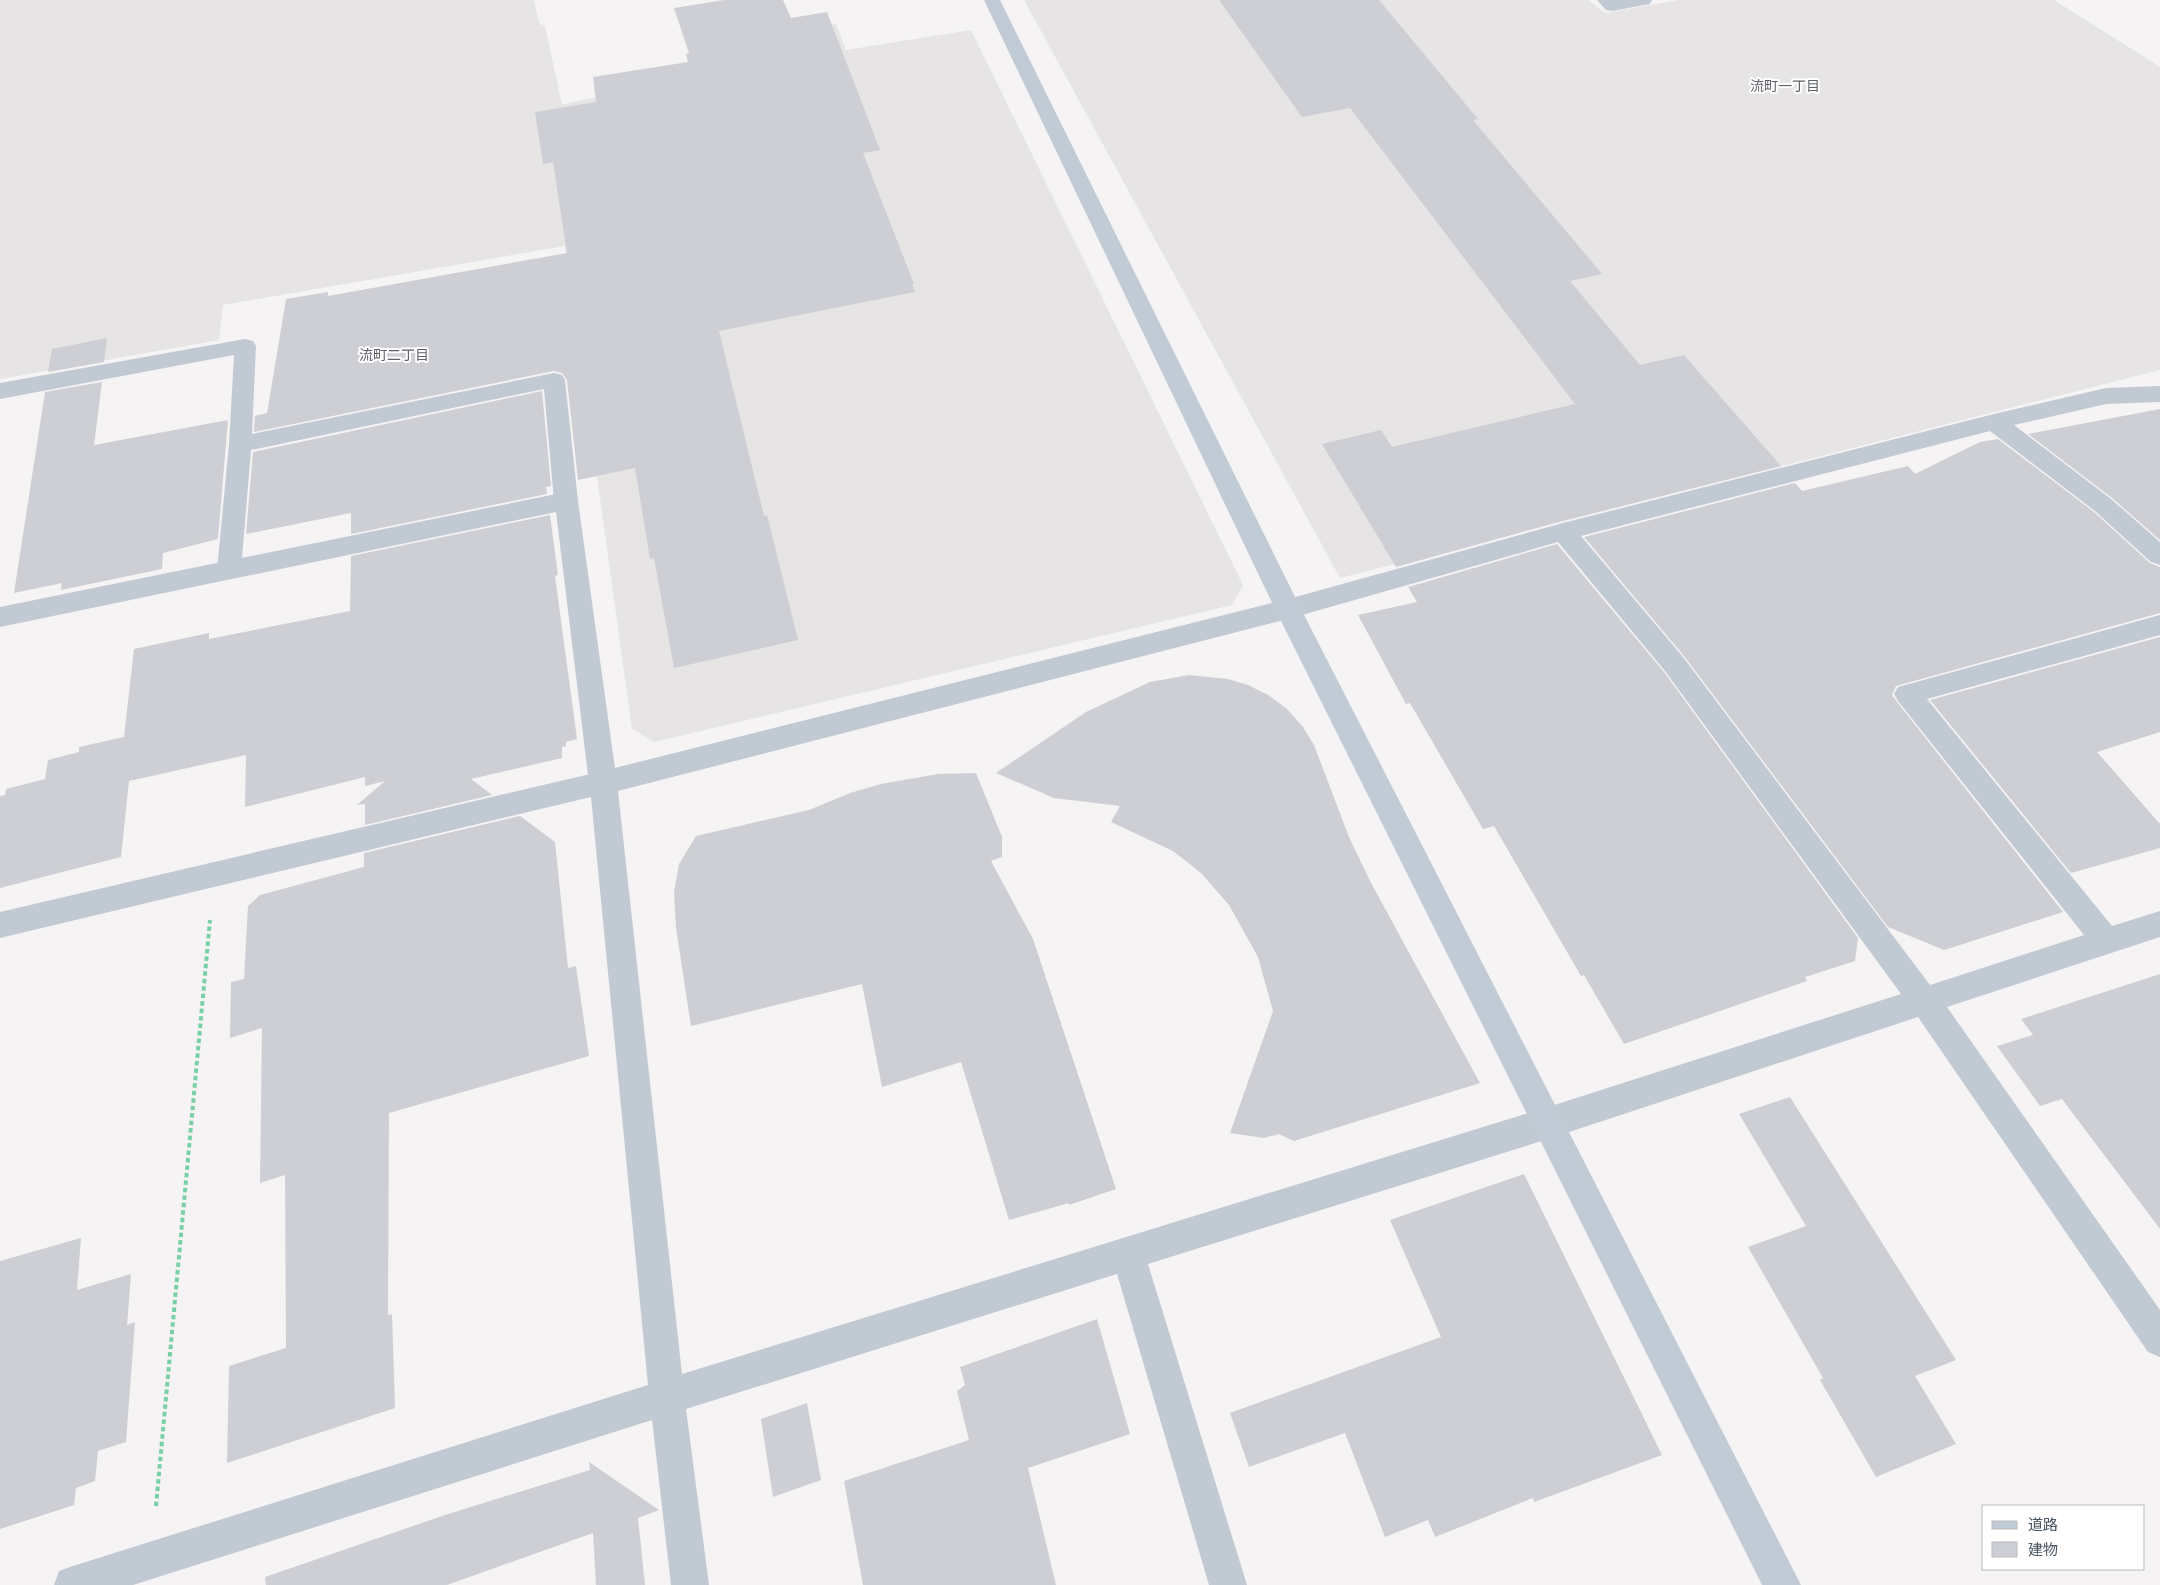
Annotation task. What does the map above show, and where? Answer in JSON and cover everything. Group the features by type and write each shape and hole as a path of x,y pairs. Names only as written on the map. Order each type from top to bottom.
{"street":[{"path":"992,0 1288,609 1782,1585"},
{"path":"1605,0 1612,6 1644,0"},
{"path":"0,391 245,346 240,444 229,570"},
{"path":"240,444 554,380 566,501 603,783 667,1396 690,1585"},
{"path":"0,925 603,783 1288,609 1563,532 1994,422 2106,396 2160,394"},
{"path":"1994,422 2103,504 2160,556"},
{"path":"0,617 566,501"},
{"path":"1563,532 1674,664 1925,1002 2160,1340"},
{"path":"2107,942 1907,694 2160,625"},
{"path":"73,1585 150,1573 667,1396 1548,1123 1925,1002 2160,924"},
{"path":"1128,1253 1228,1585"}],"path":[{"path":"150,1573 215,874"}],"shaded area":[{"path":"0,0 534,0 539,23 545,26 562,105 597,99 804,29 836,24 846,50 971,30 1243,585 1232,605 654,742 632,729 565,246 223,305 219,340 0,379"},
{"path":"1024,0 1588,0 1605,13 1679,0 2054,0 2160,67 2160,370 1340,578"}],"building":[{"path":"724,0 783,0 791,18 827,12 880,150 863,153 914,284 912,284 915,292 719,331 764,516 767,515 798,640 674,668 654,558 650,559 635,468 578,480 567,380 562,373 554,371 254,432 255,416 267,413 286,299 328,292 328,296 567,253 553,162 543,164 535,112 596,102 593,77 688,62 686,54 689,53 674,8"},
{"path":"1219,0 1379,0 1478,119 1473,120 1602,274 1570,281 1640,365 1684,355 1781,466 1562,521 1396,567 1322,444 1381,430 1392,447 1575,404 1350,108 1302,117"},
{"path":"107,338 104,362 48,372 52,349"},
{"path":"102,382 94,445 228,420 218,539 163,553 162,569 61,590 62,583 14,593 45,392"},
{"path":"542,391 551,486 546,487 547,494 351,534 351,513 246,534 253,452"},
{"path":"2160,409 2160,540 2112,498 2028,434"},
{"path":"1998,439 2094,512 2150,563 2160,567 2160,613 1896,686 1892,695 1897,702 2063,912 1944,950 1888,927 1684,656 1584,537 1795,483 1802,491 1908,466 1915,474 1980,442"},
{"path":"550,515 558,575 555,576 577,739 566,742 566,746 562,747 562,758 471,779 492,795 365,825 365,804 357,805 385,781 365,786 365,777 245,807 246,755 129,781 121,857 0,888 0,796 5,795 6,789 45,779 48,760 79,752 79,747 124,737 134,649 209,633 209,639 350,611 351,556"},
{"path":"1557,544 1664,672 1858,938 1855,961 1805,977 1807,981 1624,1044 1584,975 1581,976 1494,826 1483,829 1410,703 1406,704 1358,615 1417,602 1408,587"},
{"path":"2160,637 2160,732 2097,752 2160,824 2160,848 2071,873 1930,700"},
{"path":"1189,675 1228,679 1248,685 1268,695 1287,709 1303,727 1314,745 1349,837 1370,881 1480,1083 1294,1141 1279,1134 1264,1138 1230,1133 1273,1011 1258,957 1229,905 1201,873 1173,851 1111,822 1120,806 1054,798 996,773 1086,712 1150,682"},
{"path":"976,773 1002,837 1002,857 991,861 1033,939 1116,1189 1069,1205 1069,1203 1009,1220 961,1062 882,1087 862,984 691,1026 676,928 674,892 679,864 696,836 809,810 850,793 881,784 938,774"},
{"path":"520,816 555,842 568,968 576,966 589,1056 389,1113 388,1315 392,1314 395,1408 227,1463 229,1366 286,1348 285,1175 260,1183 262,1028 230,1038 231,982 244,979 248,906 260,895 364,867 364,853"},
{"path":"2160,974 2160,1229 2062,1099 2040,1106 1997,1046 2033,1035 2021,1019"},
{"path":"1790,1097 1956,1360 1915,1376 1956,1444 1876,1477 1820,1380 1823,1378 1748,1247 1806,1226 1739,1114"},
{"path":"1524,1174 1662,1455 1534,1502 1533,1498 1435,1537 1428,1520 1385,1537 1345,1433 1249,1467 1230,1413 1441,1337 1390,1220"},
{"path":"81,1238 77,1290 131,1274 127,1325 135,1322 126,1442 98,1451 95,1481 76,1488 74,1505 0,1529 0,1261"},
{"path":"1097,1319 1130,1434 1028,1468 1056,1585 863,1585 844,1481 969,1440 957,1391 965,1385 960,1367"},
{"path":"807,1403 821,1480 773,1497 761,1419"},
{"path":"589,1462 659,1510 638,1518 645,1585 596,1585 593,1533 447,1585 266,1585 265,1577 448,1514 590,1470"}],"district":[{"name":"流町一丁目","path":"1785,85"},
{"name":"流町二丁目","path":"394,354"}]}
